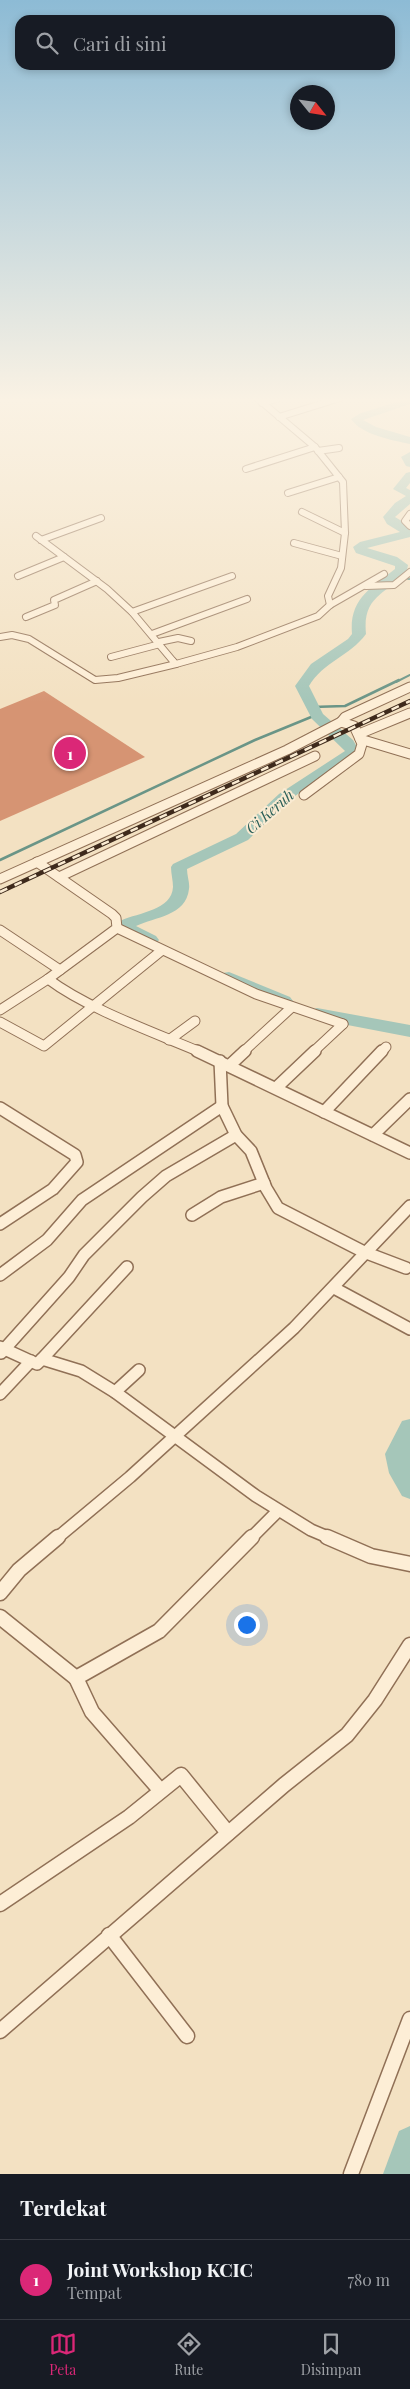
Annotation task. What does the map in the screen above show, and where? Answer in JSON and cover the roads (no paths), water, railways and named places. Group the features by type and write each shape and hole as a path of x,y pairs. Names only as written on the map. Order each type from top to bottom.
{"street":[{"path":"330,605 328,596 338,578 339,556 345,534 344,499"},
{"path":"302,512 345,534"},
{"path":"410,514 405,521 410,526"},
{"path":"41,540 102,518"},
{"path":"72,523 36,536 97,581 132,612 174,662"},
{"path":"294,543 339,556"},
{"path":"18,576 64,557"},
{"path":"366,586 391,586 398,583 410,572"},
{"path":"0,637 12,635 29,639 95,680 118,678 264,637 318,616 330,605 384,574"},
{"path":"132,612 232,576"},
{"path":"26,617 55,605 54,600 60,596 97,581"},
{"path":"152,634 247,599"},
{"path":"174,662 227,646 255,635"},
{"path":"111,657 178,638 190,641"},
{"path":"0,879 323,732 341,722 345,717 410,687"},
{"path":"360,736 410,713"},
{"path":"304,795 359,754 362,744 358,729 350,723 341,722"},
{"path":"360,736 410,754"},
{"path":"59,878 315,756"},
{"path":"37,862 112,914 116,918 117,928"},
{"path":"117,928 161,951 292,1007 343,1024 276,1088"},
{"path":"0,1010 48,979 117,928"},
{"path":"0,930 60,970"},
{"path":"0,1022 44,1046 161,951"},
{"path":"48,979 60,988 169,1040 225,1063 410,1153"},
{"path":"292,1007 225,1063 222,1106 236,1135 251,1151 264,1183 278,1208 364,1252 406,1268"},
{"path":"169,1040 195,1021"},
{"path":"324,1112 386,1047"},
{"path":"373,1135 410,1099"},
{"path":"0,1275 47,1240 82,1200 150,1152 222,1106"},
{"path":"0,1108 75,1155 77,1162 48,1192 18,1215 0,1224"},
{"path":"236,1135 166,1176 142,1197 84,1255 69,1277 1,1350 81,1372 115,1392 176,1436 274,1514 349,1548 371,1556 410,1564"},
{"path":"192,1216 221,1197 264,1183"},
{"path":"0,1593 19,1570 176,1436 294,1328 334,1288 364,1252 410,1206"},
{"path":"0,1394 127,1267"},
{"path":"334,1288 410,1329"},
{"path":"115,1392 139,1370"},
{"path":"76,1678 159,1631 274,1514"},
{"path":"0,1617 76,1678 92,1712 160,1790"},
{"path":"0,2031 228,1833 347,1735 375,1700 410,1645"},
{"path":"0,1904 129,1817 160,1790 181,1775 228,1833"},
{"path":"109,1935 187,2036"},
{"path":"351,2174 410,2019"}],"waterway":[{"name":"Ci Keruh","path":"150,940 128,930 128,924 167,909 174,904 181,890 179,867 242,837 284,797 353,752 351,747 317,716 302,686 308,675 316,667 353,642 359,634 358,622 363,604 376,590 401,570 402,565 397,562 360,550 359,547 394,539 406,534 406,529 391,521 389,517 399,506 409,499"},
{"path":"396,682 410,675"},
{"path":"312,707 345,706 399,680"},
{"path":"0,860 255,740 316,715"},
{"name":"Ci Keruh","path":"229,977 284,1001"},
{"name":"Ci Keruh","path":"317,1014 387,1025 410,1031"},
{"name":"Ci Keruh","path":"410,1428 397,1454 401,1473 410,1489"},
{"name":"Ci Keruh","path":"399,2174 410,2142"}],"railway":[{"path":"0,892 410,701"}],"place":[{"name":"Joint Workshop KCIC","path":"70,753"}]}
